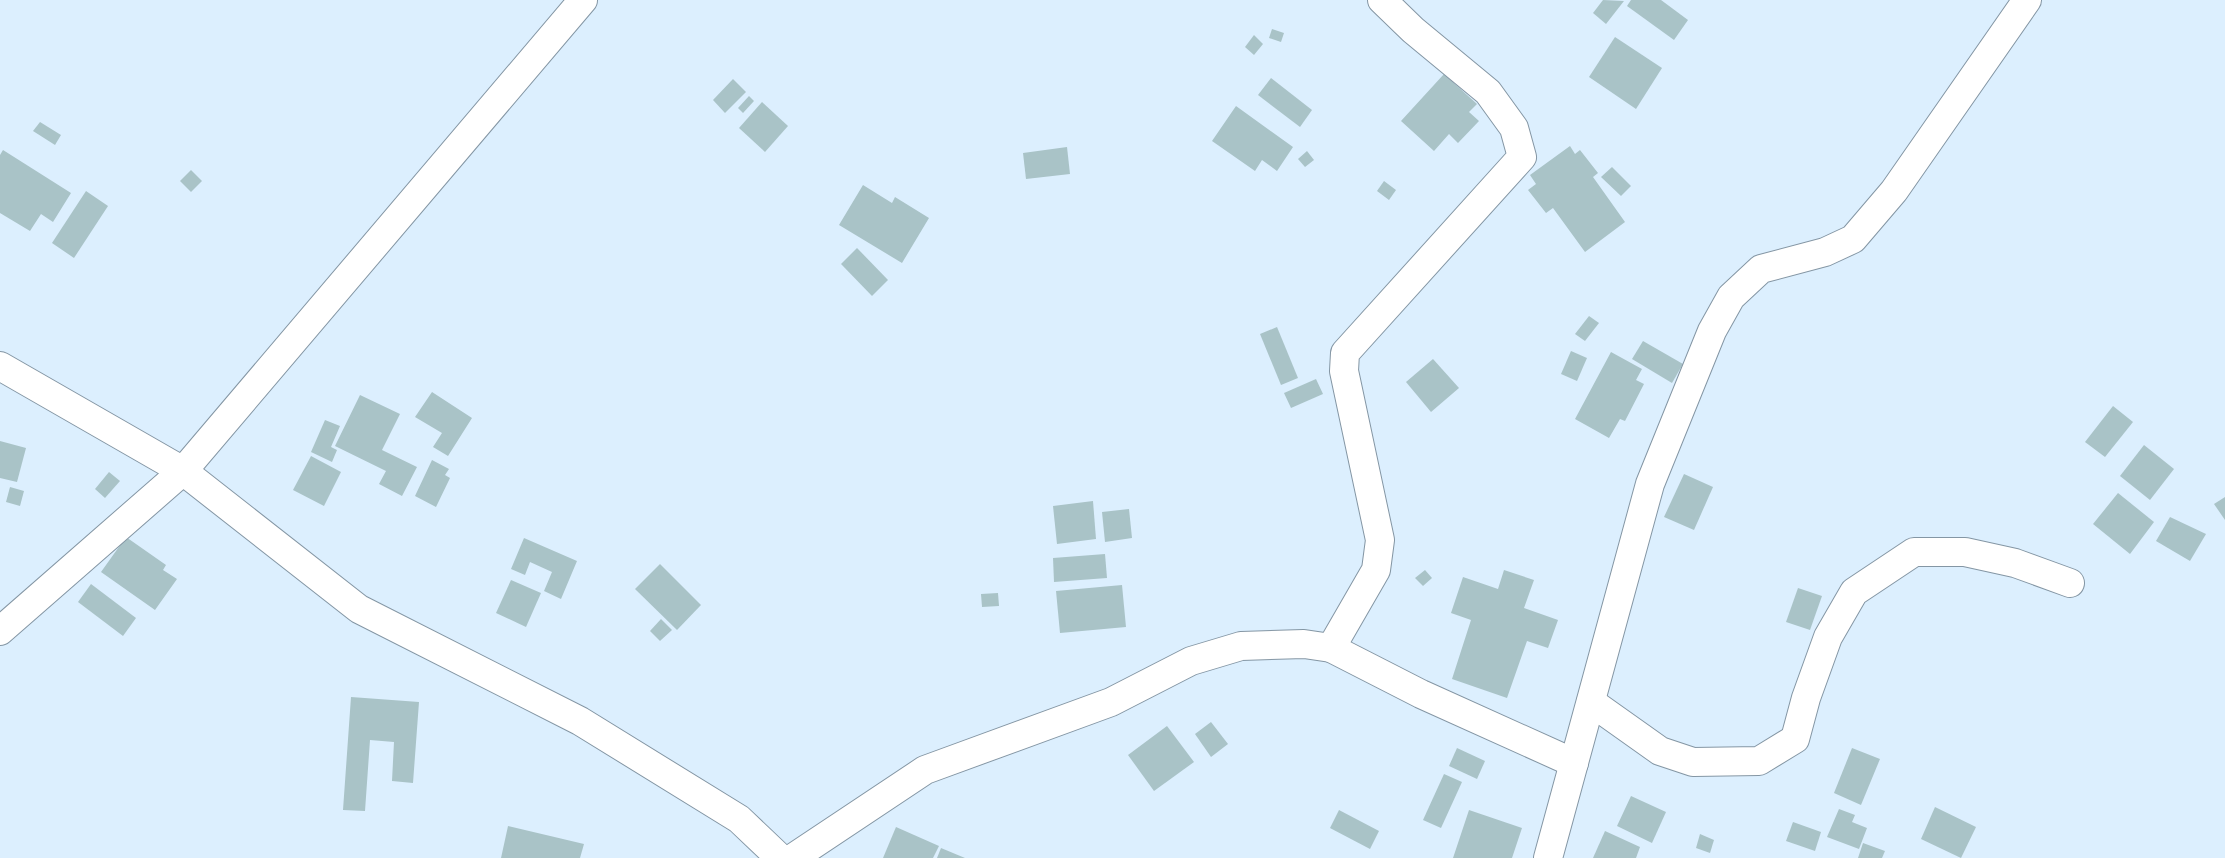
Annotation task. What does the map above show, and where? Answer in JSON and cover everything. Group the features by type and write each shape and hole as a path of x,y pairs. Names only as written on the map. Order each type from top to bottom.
{"street":[{"path":"0,632 183,471 583,0"},
{"path":"1331,648 1376,570 1380,540 1344,371 1345,353 1522,157 1514,128 1488,92 1413,30 1382,0"},
{"path":"1548,858 1650,484 1712,331 1730,297 1760,269 1825,252 1854,239 1894,191 2027,0"},
{"path":"0,366 183,471 359,609 580,721 739,819 780,858"},
{"path":"1591,702 1660,751 1693,762 1759,761 1795,738 1806,698 1828,637 1854,592 1914,552 1965,552 2015,563 2070,584"},
{"path":"793,858 925,770 1111,702 1192,661 1241,646 1304,644 1331,648 1421,694 1574,763"}],"building":[{"path":"1603,0 1624,1 1606,24 1593,13"},
{"path":"1631,0 1661,0 1688,20 1674,40 1627,6"},
{"path":"1272,29 1284,33 1281,42 1269,38"},
{"path":"1254,35 1263,44 1254,55 1245,47"},
{"path":"1615,37 1662,68 1636,109 1589,77"},
{"path":"1444,74 1477,104 1469,112 1479,121 1458,143 1449,134 1434,151 1401,121"},
{"path":"1271,78 1312,110 1300,127 1258,95"},
{"path":"733,79 746,92 725,113 713,100"},
{"path":"749,96 754,101 743,113 738,108"},
{"path":"762,102 788,126 765,152 739,128"},
{"path":"1236,106 1293,147 1277,171 1262,160 1255,171 1212,141"},
{"path":"40,122 61,135 55,145 33,131"},
{"path":"1570,146 1575,154 1580,150 1598,173 1593,177 1625,222 1585,252 1553,208 1546,213 1528,190 1536,184 1530,175"},
{"path":"1067,147 1070,174 1026,179 1023,153"},
{"path":"3,150 71,193 53,222 41,214 30,231 0,213 0,155"},
{"path":"1307,151 1314,160 1305,167 1298,159"},
{"path":"1612,167 1631,186 1621,196 1601,177"},
{"path":"191,170 202,181 191,192 180,181"},
{"path":"1384,181 1396,190 1389,200 1377,191"},
{"path":"863,185 892,203 895,197 929,218 902,263 839,225"},
{"path":"86,191 108,206 74,258 52,243"},
{"path":"857,248 888,280 872,296 841,264"},
{"path":"1589,316 1599,323 1585,341 1575,334"},
{"path":"1277,327 1298,378 1281,385 1260,334"},
{"path":"1643,341 1683,364 1672,383 1632,359"},
{"path":"1571,351 1587,358 1577,381 1561,374"},
{"path":"1611,352 1642,369 1636,380 1644,384 1625,421 1620,419 1609,438 1575,419"},
{"path":"1433,359 1459,388 1431,412 1406,382"},
{"path":"1316,379 1323,394 1291,408 1284,393"},
{"path":"432,392 472,418 448,456 433,447 442,433 415,417"},
{"path":"360,395 400,414 382,450 417,467 402,496 379,484 386,471 335,446"},
{"path":"2113,406 2133,422 2105,457 2085,442"},
{"path":"325,420 340,426 331,447 337,450 332,462 311,452"},
{"path":"0,441 26,448 17,482 0,478"},
{"path":"2144,445 2174,469 2150,500 2120,476"},
{"path":"311,456 341,472 324,506 293,490"},
{"path":"432,460 449,469 445,475 450,478 436,507 415,496"},
{"path":"109,472 120,481 105,498 95,489"},
{"path":"1684,474 1713,487 1694,530 1664,517"},
{"path":"10,487 24,491 20,506 6,502"},
{"path":"2118,493 2154,522 2130,554 2093,524"},
{"path":"2225,497 2225,520 2214,504"},
{"path":"1093,501 1096,539 1057,544 1053,506"},
{"path":"1129,509 1132,538 1105,542 1102,512"},
{"path":"2170,517 2206,534 2190,561 2156,541"},
{"path":"126,537 166,565 163,570 177,579 155,610 101,572"},
{"path":"524,538 577,561 561,599 544,591 552,572 530,562 525,575 511,569"},
{"path":"1105,554 1107,578 1054,582 1053,558"},
{"path":"660,564 701,605 677,630 635,589"},
{"path":"1425,570 1432,578 1423,586 1415,578"},
{"path":"1504,570 1534,580 1524,608 1558,620 1548,648 1527,641 1507,698 1452,679 1471,620 1451,613 1463,577 1498,589"},
{"path":"511,580 541,593 526,627 496,613"},
{"path":"91,584 136,618 123,636 78,602"},
{"path":"1122,585 1126,627 1060,633 1056,591"},
{"path":"1798,588 1822,596 1810,630 1786,622"},
{"path":"998,593 999,606 982,607 981,594"},
{"path":"661,619 672,630 660,641 650,631"},
{"path":"351,697 419,702 413,783 392,781 394,742 370,740 365,811 343,810"},
{"path":"1211,722 1228,744 1211,757 1195,734"},
{"path":"1167,726 1194,762 1154,791 1128,755"},
{"path":"1457,748 1485,761 1477,779 1449,766"},
{"path":"1852,748 1880,759 1861,805 1834,793"},
{"path":"1444,774 1462,782 1441,828 1423,820"},
{"path":"1631,796 1666,812 1652,843 1617,826"},
{"path":"1935,807 1976,827 1961,858 1921,839"},
{"path":"1839,809 1855,815 1852,822 1867,828 1859,849 1827,837"},
{"path":"1339,810 1379,831 1370,849 1330,828"},
{"path":"1469,810 1522,828 1512,858 1453,858"},
{"path":"1793,822 1821,832 1815,851 1786,841"},
{"path":"508,826 584,844 580,858 501,858"},
{"path":"896,827 939,846 933,858 883,858"},
{"path":"1605,831 1640,847 1636,858 1593,858"},
{"path":"1700,834 1714,840 1710,853 1696,848"},
{"path":"1863,843 1885,851 1882,858 1858,858"},
{"path":"941,848 965,858 937,858"}]}
